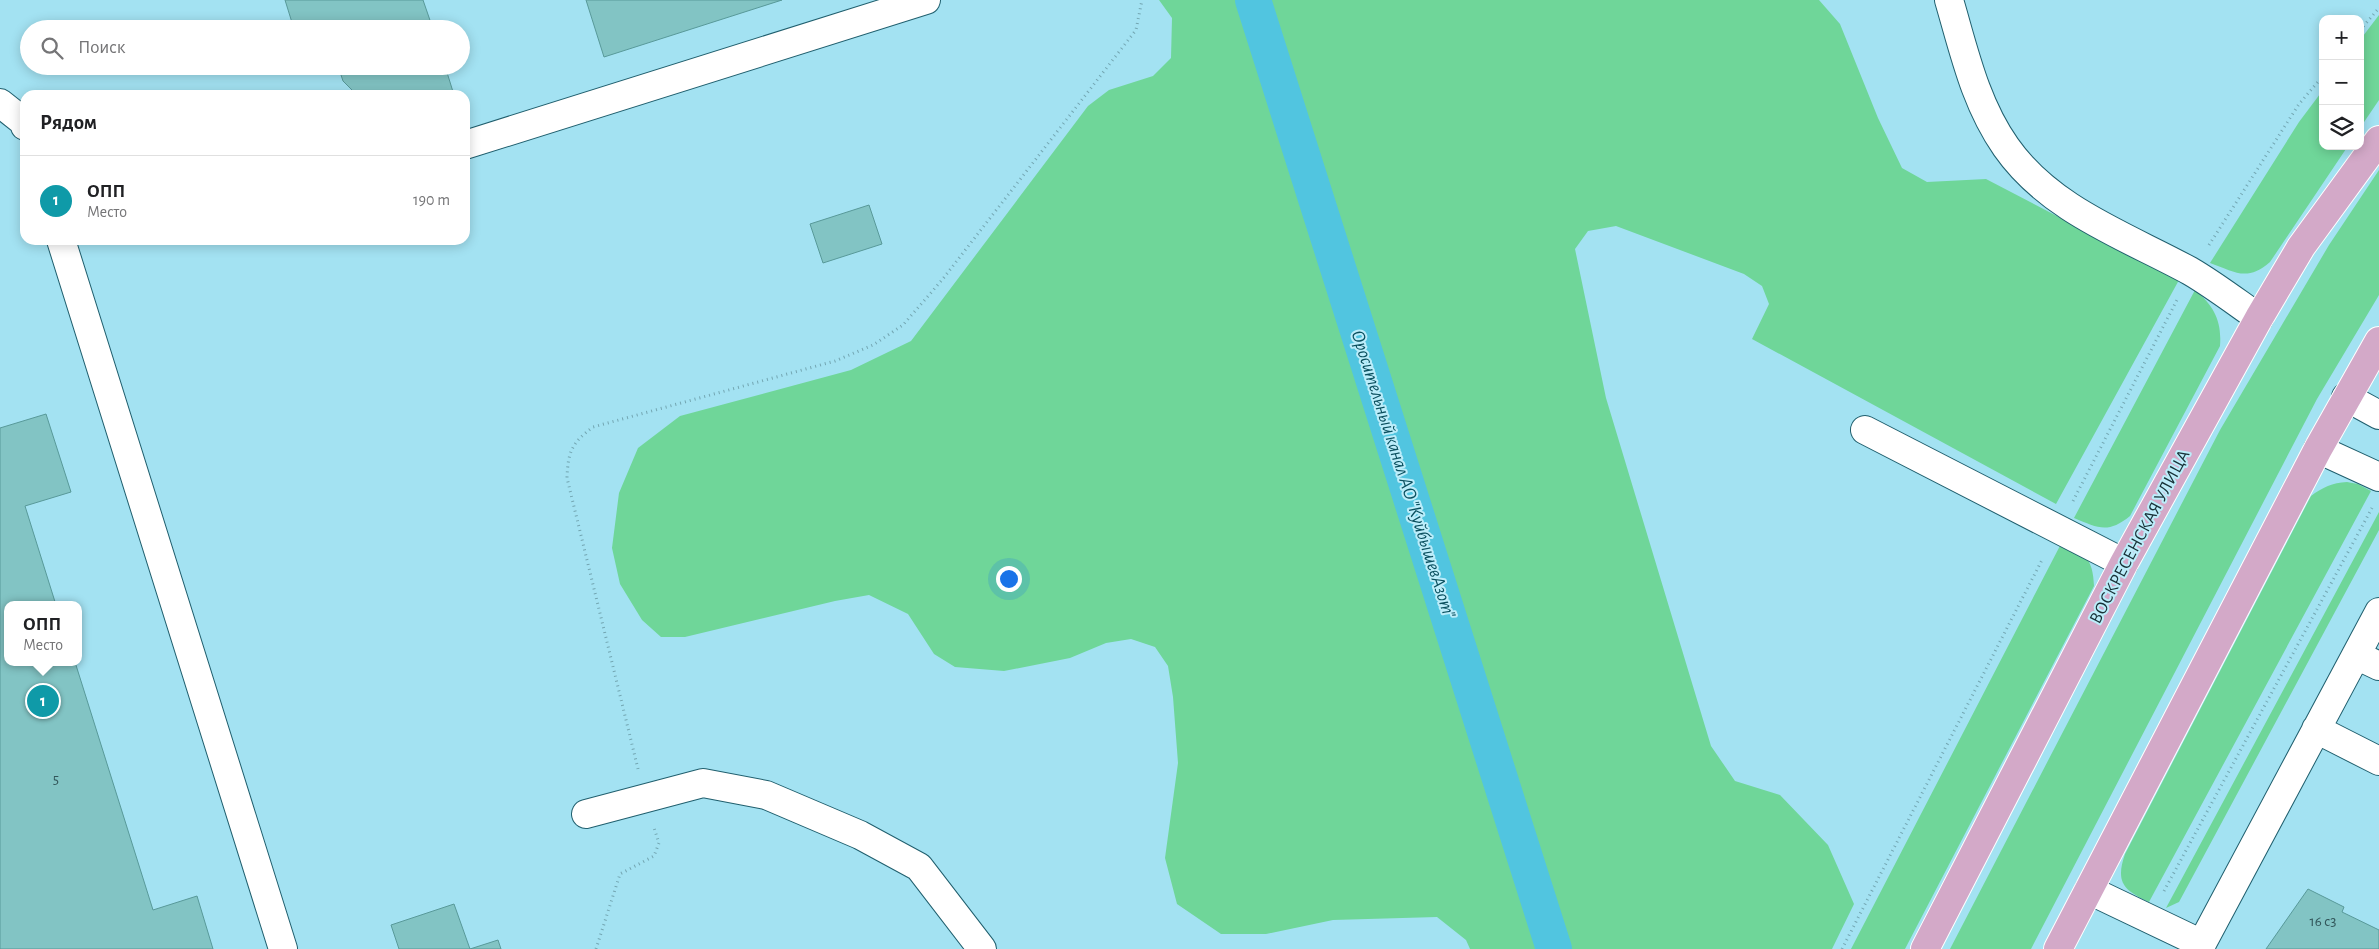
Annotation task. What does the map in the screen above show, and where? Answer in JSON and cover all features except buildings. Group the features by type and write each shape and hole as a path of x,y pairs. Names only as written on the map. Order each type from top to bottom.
{"main road":[{"name":"ВОСКРЕСЕНСКАЯ УЛИЦА","path":"1925,949 2124,564 2259,318 2301,247 2379,140"},
{"path":"2059,949 2318,449 2379,341"}],"lane":[{"path":"470,143 926,0"},
{"path":"1949,0 1978,97 2006,148 2039,184 2082,215 2192,272 2259,318"},
{"path":"0,102 20,119"},
{"path":"63,245 283,949"},
{"path":"2346,397 2379,415"},
{"path":"1865,430 2124,564"},
{"path":"2318,449 2379,477"},
{"path":"2089,890 2200,947 2316,729 2368,660 2379,612"},
{"path":"2316,729 2379,761"},
{"path":"586,814 703,783 766,795 860,835 920,867 982,949"}],"path":[{"path":"596,949 620,874 654,856 659,843 645,798 567,478 568,461 575,441 593,427 835,361 873,345 903,325 942,280 1136,30 1142,0"},
{"path":"2364,25 2379,8"},
{"path":"2160,898 2374,504"}],"green space":[{"path":"1159,0 1819,0 1840,24 1878,118 1902,168 1927,182 1986,179 2179,280 2056,504 1752,339 1769,304 1762,286 1744,274 1616,226 1588,231 1575,249 1606,398 1711,746 1735,781 1780,795 1828,845 1854,904 1832,949 1470,949 1466,940 1437,917 1333,920 1266,934 1221,934 1177,904 1165,858 1178,763 1173,697 1168,666 1155,647 1131,639 1106,643 1070,658 1004,671 955,667 934,654 908,614 869,595 835,601 685,637 661,637 642,620 620,584 612,548 619,493 638,448 680,416 851,370 911,341 1088,106 1109,90 1153,76 1171,58 1172,18"},
{"path":"2379,15 2379,100 2364,122 2364,60 2364,35"},
{"path":"2319,95 2319,150 2345,150 2270,262 2254,272 2248,273 2234,272 2210,263 2299,122"},
{"path":"2379,170 2379,295 2317,399 2031,949 1950,949 2220,430 2329,245"},
{"path":"2195,290 2212,308 2220,329 2220,346 2130,516 2122,522 2109,527 2096,527 2074,518"},
{"path":"2347,482 2358,484 2371,491 2149,902 2133,894 2124,884 2121,872 2125,854 2311,496 2328,486"},
{"path":"2379,512 2379,530 2179,902 2166,908"},
{"path":"2063,540 2082,554 2090,563 2094,586 1905,949 1851,949"}],"waterway":[{"name":"Оросительный канал АО \"КуйбышевАзот\"","path":"1253,0 1554,949"}],"place":[{"name":"ОПП","path":"43,701"}]}
